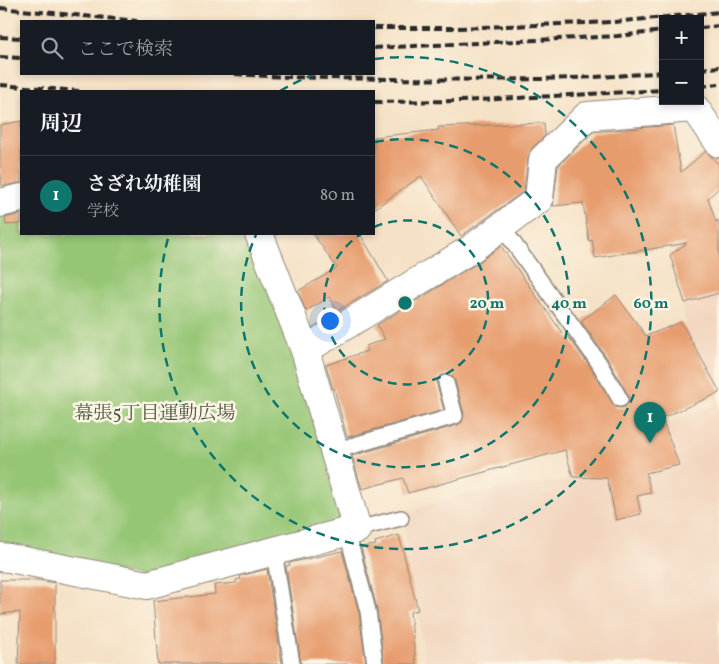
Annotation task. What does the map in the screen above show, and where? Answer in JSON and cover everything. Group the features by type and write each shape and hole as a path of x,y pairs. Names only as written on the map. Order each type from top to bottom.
{"street":[{"path":"305,350 471,249 539,199 543,159 587,116 695,108 719,142"},
{"path":"0,203 20,198"},
{"path":"0,558 147,586 352,531 334,451 305,350 259,235"}],"lane":[{"path":"502,227 608,376 620,399"},
{"path":"334,451 455,416 446,382"},
{"path":"375,664 368,611 352,531 401,518"},
{"path":"274,552 292,664"}],"shaded area":[{"path":"719,226 719,664 426,664 402,513 461,495 569,481 560,451 637,434 716,404 691,359 672,242"}],"green space":[{"name":"幕張5丁目運動広場","path":"20,208 20,235 251,235 301,365 345,516 339,525 147,578 0,546 0,213"}],"building":[{"path":"20,121 20,183 2,186 0,125"},
{"path":"544,123 545,136 532,148 528,157 524,191 461,236 421,176 375,208 375,137 439,130 438,127"},
{"path":"673,125 681,172 706,151 719,165 719,188 708,198 716,222 719,220 719,293 685,303 670,255 687,243 595,258 592,240 589,241 583,203 553,206 558,166 593,132"},
{"path":"20,214 20,224 6,225 5,218"},
{"path":"314,235 361,235 388,281 337,311 329,297 306,311 298,291 337,268"},
{"path":"501,246 563,334 565,332 591,368 615,407 625,407 628,403 628,395 607,358 581,321 616,295 646,336 681,322 719,390 719,393 662,418 679,465 646,473 651,493 637,496 641,514 616,520 607,478 573,477 565,450 408,493 403,478 362,489 352,456 458,425 462,422 464,414 455,381 448,374 440,376 437,380 444,410 347,437 326,365 367,351 366,346 385,339 377,325 479,262"},
{"path":"399,535 418,610 410,612 416,664 384,664 377,609 361,547 376,545 375,542"},
{"path":"342,551 359,613 366,664 301,664 286,566 290,565 289,563"},
{"path":"267,569 282,664 158,664 153,601 215,594 214,585 236,583 236,580 241,579 240,576"},
{"path":"0,580 38,580 55,583 55,664 18,664 20,612 0,614"}],"railway":[{"path":"0,8 126,20"},
{"path":"375,28 457,28 613,22 719,12"},
{"path":"704,28 719,26"},
{"path":"375,48 618,36 659,31"},
{"path":"0,37 20,38"},
{"path":"0,57 20,58"},
{"path":"704,69 719,67"},
{"path":"254,75 312,78 493,80 595,77 659,72"},
{"path":"704,86 719,84"},
{"path":"0,85 66,90"},
{"path":"375,102 461,101 659,90"}],"place":[{"name":"さざれ幼稚園","path":"650,443"}]}
